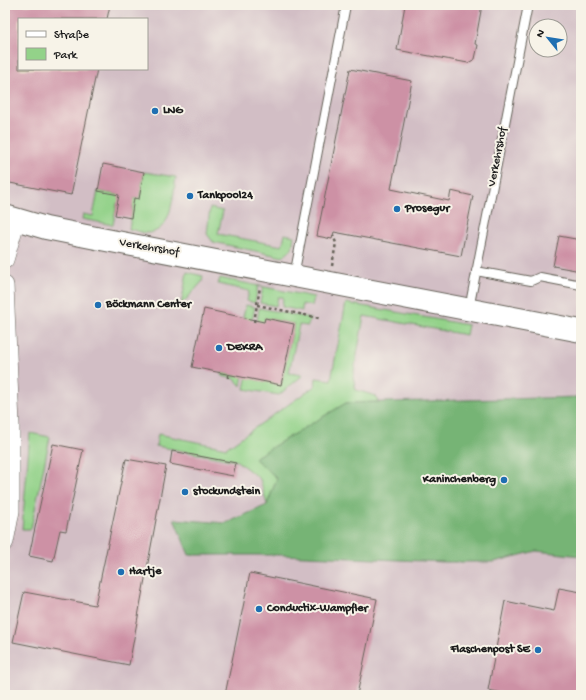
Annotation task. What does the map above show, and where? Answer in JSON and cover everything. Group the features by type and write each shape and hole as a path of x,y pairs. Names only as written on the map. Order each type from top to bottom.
{"main road":[{"name":"Verkehrshof","path":"11,218 46,228 71,233 329,284 581,331"}],"street":[{"path":"5,260 11,218"},
{"path":"5,285 11,424 11,511 5,542"}],"lane":[{"path":"294,277 346,5"},
{"name":"Verkehrshof","path":"468,310 528,5"},
{"path":"476,271 531,281 540,277 581,285"}],"path":[{"path":"329,284 336,243 333,235"},
{"path":"254,322 263,271"},
{"path":"257,305 319,318"}],"shaded area":[{"path":"5,5 581,5 581,695 5,695"}],"green space":[{"path":"144,172 176,177 172,202 167,220 156,231 146,233 129,229 133,205 117,203 113,225 82,219 83,214 93,216 98,191 139,199"},
{"path":"210,208 223,211 218,234 282,246 285,234 294,236 292,249 283,257 213,242 207,234"},
{"path":"187,272 203,276 202,282 181,305"},
{"path":"220,278 314,297 312,306 302,304 302,311 282,307 283,297 278,297 276,306 260,303 263,287 258,286 255,303 247,301 249,291 218,284"},
{"path":"346,303 468,325 466,335 364,316 353,377 356,390 376,396 378,402 346,403 254,458 277,478 267,505 260,479 237,461 156,446 158,434 226,448 315,386 316,378 331,380"},
{"path":"246,305 255,307 252,321 243,317"},
{"path":"259,308 310,318 308,326 299,325 289,373 303,375 279,395 244,389 252,350 253,379 281,384 294,324 265,318 263,330 257,322"},
{"path":"243,343 248,349 241,386 235,379 222,376 222,373 236,376"},
{"path":"581,397 581,556 536,551 494,562 445,562 282,555 189,555 174,519 226,523 267,505 277,478 254,458 346,403"},
{"path":"30,433 50,437 31,529 22,529"}],"building":[{"path":"5,5 110,5 107,18 18,18 18,70 97,70 71,195 5,182"},
{"path":"405,5 482,5 475,44 478,45 475,59 468,63 397,50"},
{"path":"350,69 412,81 391,189 449,201 451,191 473,196 461,256 334,232 332,239 317,236"},
{"path":"103,164 144,172 139,199 134,198 131,218 115,215 119,195 98,191"},
{"path":"559,236 581,240 581,271 553,266"},
{"name":"DEKRA","path":"204,309 264,322 265,318 294,324 281,385 192,367"},
{"path":"53,444 83,450 66,531 60,530 53,561 29,556"},
{"path":"172,451 236,463 233,476 170,464"},
{"path":"126,459 166,466 129,665 13,642 24,592 95,605"},
{"path":"250,573 377,599 357,695 225,695"},
{"name":"Flaschenpost SE","path":"559,588 581,592 581,695 513,695 488,690 505,601 554,611"}],"place":[{"name":"LNG","path":"155,111"},
{"name":"Tankpool24","path":"190,196"},
{"name":"Prosegur","path":"397,209"},
{"name":"Böckmann Center","path":"98,305"},
{"name":"DEKRA","path":"219,348"},
{"name":"Kaninchenberg","path":"504,480"},
{"name":"stockundstein","path":"185,492"},
{"name":"Hartje","path":"121,572"},
{"name":"Conductix-Wampfler","path":"259,609"},
{"name":"Flaschenpost SE","path":"538,650"}]}
